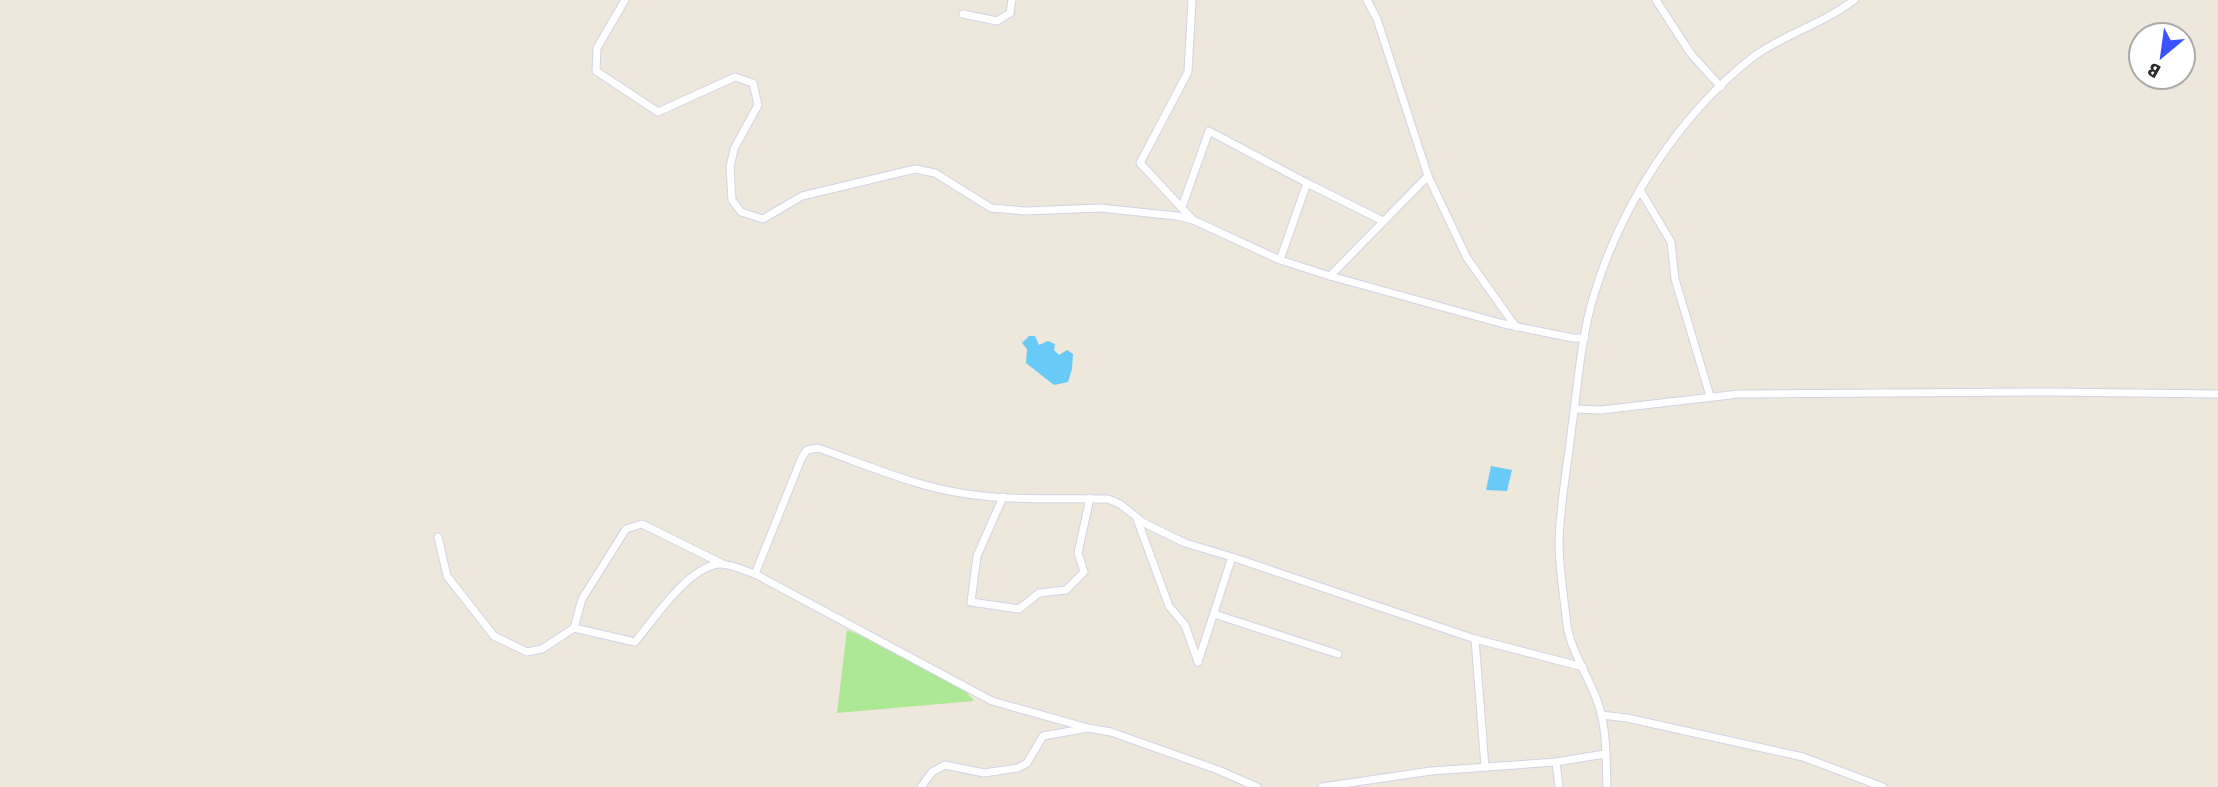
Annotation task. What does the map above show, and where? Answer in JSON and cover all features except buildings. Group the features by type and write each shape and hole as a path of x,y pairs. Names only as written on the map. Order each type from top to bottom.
{"street":[{"path":"625,0 597,48 596,71 658,112 735,78 753,83 758,105 734,149 730,167 732,200 741,212 764,219 802,196 915,169 935,173 991,208 1026,211 1100,208 1177,216 1193,220 1280,261 1330,276 1516,327 1585,338"},
{"path":"962,13 997,21 1010,13 1012,0"},
{"path":"1192,0 1188,72 1140,163 1193,220"},
{"path":"1367,0 1377,19 1428,176 1467,258 1516,327"},
{"path":"1656,0 1691,54 1721,87"},
{"path":"1607,787 1601,715 1567,628 1559,553 1560,519 1585,338 1594,294 1622,224 1640,190 1694,113 1753,57 1843,9 1854,0"},
{"path":"1182,207 1209,131 1383,221"},
{"path":"1330,276 1428,176"},
{"path":"1280,261 1307,183"},
{"path":"1640,190 1671,242 1675,278 1710,396"},
{"path":"1575,409 1601,410 1739,394 2218,394"},
{"path":"755,574 802,457 807,450 818,448 942,490 1003,497 1108,499 1120,504 1162,533 1185,543 1475,639 1583,667"},
{"path":"1003,497 977,556 971,602 1019,608 1039,593 1066,590 1084,572 1078,552 1090,498"},
{"path":"1136,517 1169,606 1185,625 1198,662 1232,557"},
{"path":"438,537 447,576 494,636 527,652 542,649 574,628 582,599 626,528 642,524 721,563 755,574 992,701 1111,732 1218,770 1257,787"},
{"path":"574,628 635,642 681,586 706,568 721,563"},
{"path":"1214,614 1338,654"},
{"path":"1475,639 1485,767"},
{"path":"1601,715 1627,718 1803,758 1883,787"},
{"path":"921,787 932,772 946,765 984,774 1018,768 1027,763 1043,736 1088,728"},
{"path":"1322,787 1431,771 1556,762 1605,754"},
{"path":"1556,762 1559,787"}],"green space":[{"path":"847,630 935,672 974,701 837,713"}],"water":[{"path":"1029,336 1035,336 1039,345 1048,341 1055,344 1054,350 1059,355 1067,350 1073,354 1068,382 1054,385 1026,363 1027,349 1022,343"},
{"path":"1491,466 1512,470 1507,491 1486,490"}]}
